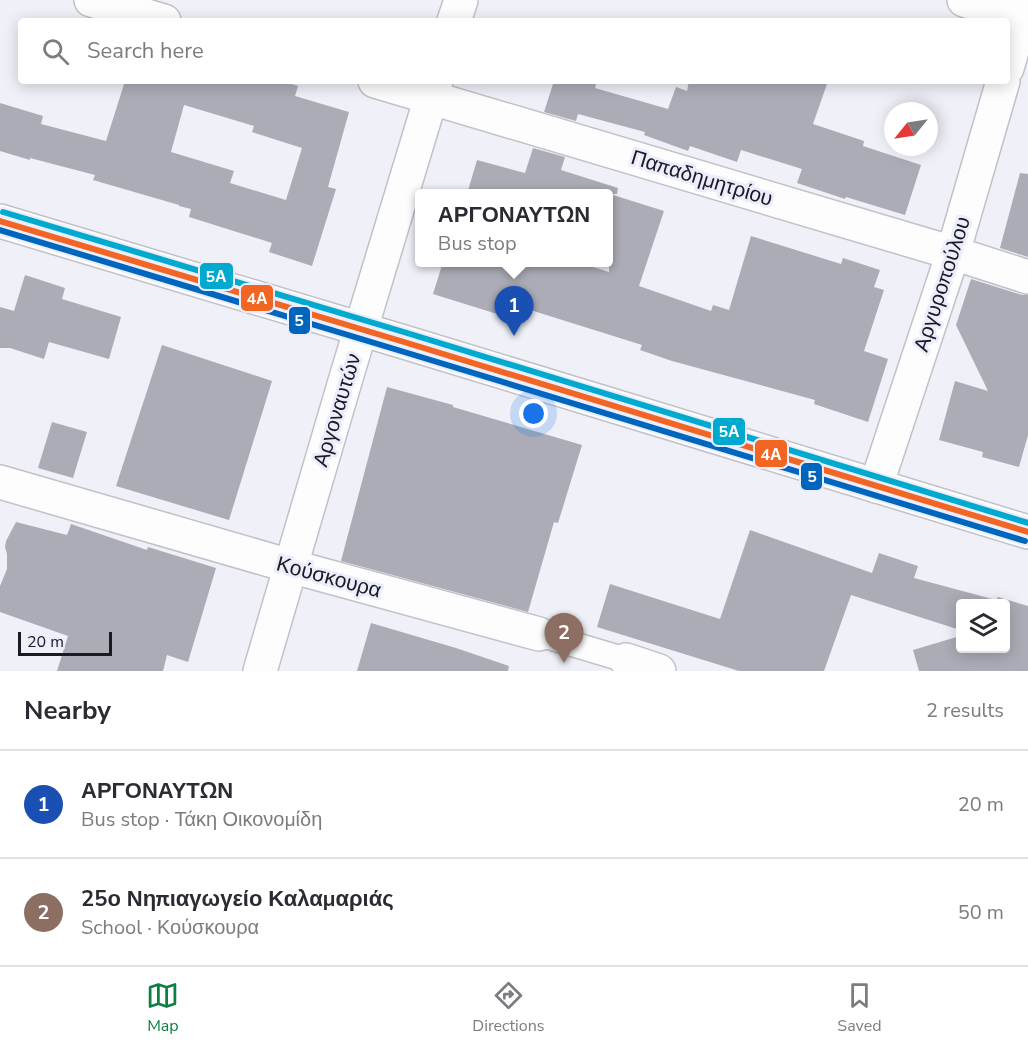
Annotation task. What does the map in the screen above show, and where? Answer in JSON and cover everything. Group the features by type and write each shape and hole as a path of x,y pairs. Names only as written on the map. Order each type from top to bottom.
{"street":[{"path":"91,0 154,18"},
{"path":"455,18 461,0"},
{"path":"964,0 1025,12 1010,59"},
{"name":"Παπαδημητρίου","path":"397,84 434,89 1028,277"},
{"name":"Αργυροπούλου","path":"876,486 953,252 1002,84"},
{"name":"Αργοναυτών","path":"260,671 374,283 434,89"},
{"path":"0,221 1028,532"},
{"name":"Κούσκουρα","path":"0,482 290,566 539,634 659,671"}],"building":[{"path":"124,84 292,84 298,86 295,96 349,112 328,187 336,189 312,266 269,252 272,243 189,217 191,209 93,180 95,175 0,151 0,103 43,116 41,124 106,141","holes":["184,105 254,126 252,132 302,148 286,200 230,183 234,171 171,152"]},
{"path":"553,84 596,84 595,88 668,109 676,87 687,91 688,84 827,84 813,124 864,141 863,146 884,153 884,156 894,156 921,165 905,215 797,183 802,169 741,150 737,162 690,146 688,151 644,135 645,132 578,114 576,121 544,112"},
{"path":"533,148 565,157 561,170 618,188 617,194 613,194 613,189 468,189 477,160 525,173"},
{"path":"1020,173 1028,174 1028,257 1000,248"},
{"path":"613,195 664,211 639,286 711,311 713,305 729,310 751,236 841,264 843,258 880,270 874,287 884,290 864,351 888,359 868,422 814,404 815,400 672,361 640,350 642,345 524,308 520,321 433,294 441,267 593,267 609,272 609,267 613,267"},
{"path":"25,275 65,288 62,299 121,317 109,359 49,342 44,359 10,348 0,348 0,307 14,311"},
{"path":"971,279 1028,295 1028,435 1019,467 982,457 983,452 939,440 955,381 988,391 956,325"},
{"path":"162,345 272,381 229,520 116,486"},
{"path":"387,387 582,445 558,523 554,522 528,612 341,561"},
{"path":"52,422 87,432 73,478 38,468"},
{"path":"16,522 67,535 71,524 147,550 148,547 216,568 188,662 167,655 163,671 57,671 68,636 0,612 0,586 7,569 6,541"},
{"path":"750,530 872,573 879,553 918,566 914,578 992,599 956,599 956,629 851,595 824,671 739,671 597,627 610,584 720,619"},
{"path":"1010,601 1028,606 1028,671 919,671 913,650 956,637 956,653 1010,653"},
{"path":"371,623 509,666 508,671 357,671"}],"transit line":[{"name":"5Α","path":"3,212 1028,523"},
{"name":"4Α","path":"0,221 1028,532"},
{"name":"5","path":"0,230 1025,541"}],"place":[{"name":"ΑΡΓΟΝΑΥΤΩΝ","path":"514,336"},
{"name":"25ο Νηπιαγωγείο Καλαμαριάς","path":"564,663"}]}
